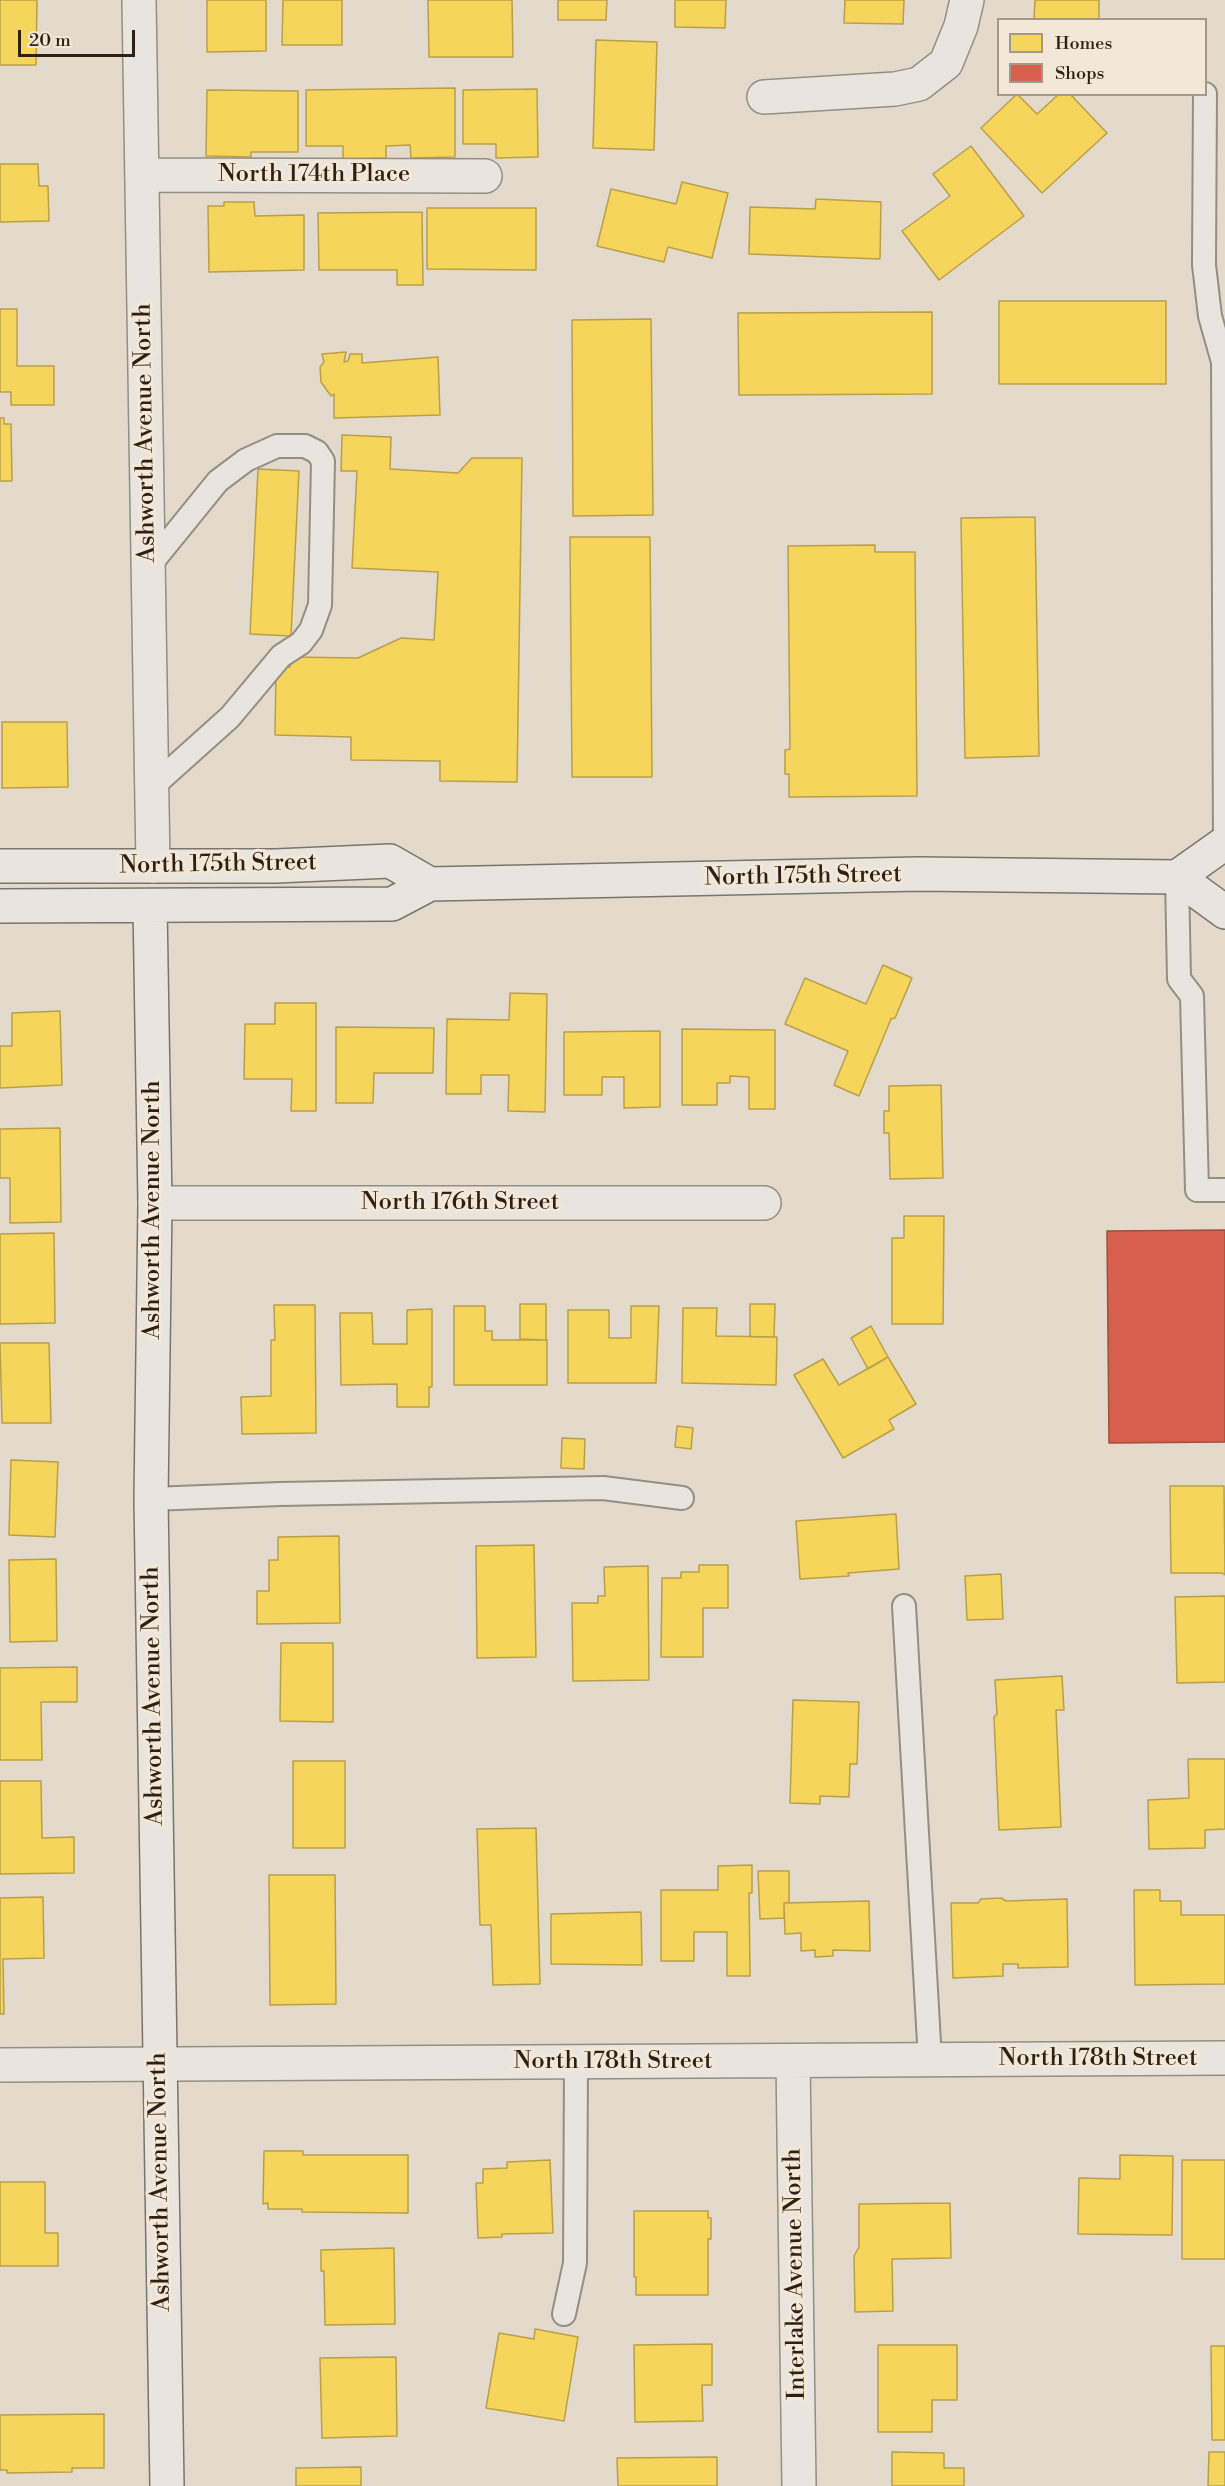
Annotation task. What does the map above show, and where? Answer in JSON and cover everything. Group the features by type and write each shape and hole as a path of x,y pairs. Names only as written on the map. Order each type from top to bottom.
{"street":[{"name":"Ashworth Avenue North","path":"139,0 153,866"},
{"path":"764,97 895,89 919,84 946,63 962,26 967,0"},
{"name":"North 174th Place","path":"142,175 485,176"},
{"path":"1225,843 1177,877 1225,912"},
{"name":"North 175th Street","path":"0,866 276,866 390,861 430,884"},
{"name":"North 175th Street","path":"0,906 392,904 430,884 919,874 1177,877"},
{"name":"Ashworth Avenue North","path":"150,906 155,1203 151,1500 167,2486"},
{"name":"North 176th Street","path":"155,1203 764,1203"},
{"name":"North 178th Street","path":"0,2065 1225,2058"},
{"name":"Interlake Avenue North","path":"793,2061 799,2486"}],"lane":[{"path":"1205,96 1204,265 1210,316 1223,362 1225,843"},
{"path":"149,566 218,481 246,460 277,446 305,446 317,452 323,461 320,605 311,630 301,643 281,656 230,717 152,787"},
{"path":"1177,877 1179,979 1192,996 1197,1190 1225,1190"},
{"path":"151,1500 280,1494 603,1488 682,1498"},
{"path":"904,1606 930,2060"},
{"path":"564,2314 575,2263 576,2062"}],"building: Homes":[{"path":"0,0 37,0 36,65 0,65"},
{"path":"207,0 266,0 266,51 207,52"},
{"path":"283,0 342,0 342,45 282,45"},
{"path":"428,0 512,0 513,57 429,57"},
{"path":"558,0 607,0 606,20 558,20"},
{"path":"675,0 726,0 725,28 675,27"},
{"path":"845,0 904,0 903,24 844,23"},
{"path":"1035,0 1099,0 1099,18 1034,18"},
{"path":"596,40 657,42 654,150 593,148"},
{"path":"455,88 455,157 411,158 410,145 386,146 386,158 343,159 343,146 306,146 306,90"},
{"path":"537,89 538,157 496,158 496,144 463,144 463,90"},
{"path":"207,90 298,91 298,152 251,152 251,157 206,156"},
{"path":"1015,96 1019,96 1037,114 1057,96 1072,96 1107,133 1042,193 981,128"},
{"path":"971,146 1024,216 939,280 902,231 950,196 933,174"},
{"path":"0,164 38,164 39,186 48,186 49,221 0,222"},
{"path":"682,182 728,193 712,258 668,247 664,262 597,246 611,189 676,204"},
{"path":"816,199 881,202 880,259 749,254 750,207 815,209"},
{"path":"224,202 254,202 255,216 304,215 304,270 209,272 208,206 224,206"},
{"path":"427,208 536,208 536,270 427,269"},
{"path":"422,212 423,285 397,285 397,270 319,270 318,213"},
{"path":"999,301 1166,301 1166,384 999,384"},
{"path":"0,309 17,309 17,366 54,366 54,405 11,405 11,392 0,392"},
{"path":"932,312 932,394 739,395 738,313"},
{"path":"651,319 653,515 573,516 572,320"},
{"path":"346,352 344,362 348,361 350,354 362,354 362,363 438,357 440,415 334,418 334,394 331,396 321,382 320,367 324,362 322,354"},
{"path":"0,418 4,418 4,424 11,424 12,481 0,481"},
{"path":"342,435 391,437 390,469 458,473 472,458 522,458 517,782 440,781 440,761 351,760 351,737 275,735 276,667 290,667 290,657 358,658 401,638 434,640 438,572 352,568 357,471 341,471"},
{"path":"258,469 299,471 291,636 250,634"},
{"path":"1035,517 1039,756 965,758 961,518"},
{"path":"570,537 650,537 652,777 572,777"},
{"path":"875,545 875,552 915,552 917,796 789,797 789,774 785,774 785,750 790,749 788,546"},
{"path":"2,722 67,722 68,787 2,788"},
{"path":"883,965 912,978 895,1018 891,1019 859,1096 834,1085 848,1051 785,1024 805,978 866,1004"},
{"path":"510,993 547,994 545,1112 508,1111 509,1075 481,1075 481,1094 446,1094 447,1019 509,1020"},
{"path":"275,1003 316,1003 316,1111 291,1111 292,1079 244,1079 245,1024 275,1024"},
{"path":"60,1011 62,1085 0,1088 0,1046 12,1046 12,1013"},
{"path":"336,1027 434,1028 433,1073 374,1073 373,1103 336,1103"},
{"path":"682,1029 775,1030 775,1109 749,1109 749,1077 730,1076 730,1083 717,1083 717,1105 682,1105"},
{"path":"660,1031 660,1107 624,1108 624,1077 602,1077 602,1095 564,1095 564,1032"},
{"path":"941,1085 943,1178 890,1179 889,1133 884,1133 884,1111 889,1111 889,1086"},
{"path":"60,1128 61,1222 10,1223 10,1178 0,1178 0,1129"},
{"path":"904,1216 944,1216 943,1324 892,1324 892,1238 904,1238"},
{"path":"54,1233 55,1323 0,1324 0,1234"},
{"path":"520,1304 546,1304 546,1340 520,1339"},
{"path":"750,1304 775,1304 774,1337 750,1337"},
{"path":"274,1305 315,1305 316,1433 242,1434 241,1397 271,1396 271,1340 275,1340"},
{"path":"454,1306 485,1306 485,1331 492,1331 492,1340 547,1340 547,1385 454,1385"},
{"path":"631,1306 659,1306 656,1383 568,1383 568,1310 609,1310 609,1338 631,1338"},
{"path":"683,1308 717,1308 716,1336 777,1337 776,1385 682,1383"},
{"path":"432,1309 432,1387 429,1387 429,1407 397,1407 397,1384 341,1385 340,1313 372,1313 373,1344 407,1344 407,1310"},
{"path":"871,1326 888,1357 868,1369 851,1338"},
{"path":"0,1343 49,1343 51,1423 2,1423"},
{"path":"888,1357 916,1404 889,1420 894,1429 843,1458 794,1375 823,1359 839,1385"},
{"path":"677,1426 693,1428 691,1449 675,1447"},
{"path":"562,1438 585,1439 584,1469 561,1468"},
{"path":"11,1460 58,1462 55,1537 9,1535"},
{"path":"1170,1486 1224,1486 1225,1575 1222,1573 1171,1573"},
{"path":"896,1514 899,1569 848,1573 849,1576 800,1579 796,1521"},
{"path":"339,1536 340,1623 257,1624 257,1591 269,1591 269,1560 278,1560 278,1537"},
{"path":"534,1545 536,1657 477,1658 476,1546"},
{"path":"56,1559 57,1641 10,1642 9,1560"},
{"path":"699,1565 728,1565 728,1608 703,1608 703,1657 661,1657 662,1578 681,1578 681,1572 699,1572"},
{"path":"648,1566 649,1680 573,1681 572,1603 598,1603 598,1596 605,1596 604,1567"},
{"path":"1001,1574 1003,1619 967,1620 965,1576"},
{"path":"1225,1596 1225,1682 1177,1683 1175,1597"},
{"path":"281,1643 333,1643 333,1722 280,1721"},
{"path":"77,1667 77,1702 41,1702 42,1760 0,1760 0,1668"},
{"path":"1062,1676 1064,1710 1056,1710 1061,1827 999,1830 994,1717 997,1714 995,1680"},
{"path":"793,1700 859,1702 857,1764 850,1764 849,1797 820,1796 820,1804 790,1803"},
{"path":"1188,1759 1225,1759 1225,1829 1205,1830 1205,1848 1149,1849 1148,1800 1189,1798"},
{"path":"293,1761 345,1761 345,1848 293,1848"},
{"path":"0,1781 41,1781 42,1838 74,1837 74,1873 0,1874"},
{"path":"536,1828 540,1984 493,1985 491,1925 480,1925 477,1829"},
{"path":"752,1865 752,1893 749,1893 750,1976 727,1976 727,1932 694,1932 694,1961 661,1961 661,1890 718,1890 718,1866"},
{"path":"758,1871 789,1871 789,1903 784,1903 784,1918 760,1919"},
{"path":"269,1875 335,1875 336,2004 270,2005"},
{"path":"1134,1890 1160,1890 1160,1901 1181,1901 1181,1915 1225,1915 1225,1984 1135,1985"},
{"path":"43,1897 44,1958 3,1959 4,2014 0,2014 0,1898"},
{"path":"1001,1898 1006,1901 1067,1899 1068,1967 1018,1968 1018,1964 1003,1964 1003,1976 953,1978 951,1903 978,1903 981,1899"},
{"path":"869,1901 870,1951 833,1950 833,1956 815,1957 815,1950 801,1951 801,1933 785,1934 784,1903"},
{"path":"641,1912 642,1965 551,1964 551,1914"},
{"path":"264,2151 303,2151 303,2155 408,2155 408,2213 302,2212 302,2209 268,2209 268,2203 263,2204"},
{"path":"1120,2155 1173,2156 1172,2235 1078,2234 1079,2178 1120,2179"},
{"path":"550,2160 553,2233 502,2234 502,2237 478,2238 476,2183 483,2183 483,2169 507,2168 507,2162"},
{"path":"1182,2160 1225,2160 1225,2259 1182,2259"},
{"path":"0,2182 45,2182 45,2233 58,2233 58,2266 0,2266"},
{"path":"950,2203 951,2258 892,2259 893,2311 855,2312 854,2256 859,2247 859,2204"},
{"path":"634,2211 708,2211 708,2218 711,2218 711,2239 708,2239 708,2295 636,2295"},
{"path":"394,2248 395,2324 325,2325 324,2271 321,2271 321,2250"},
{"path":"535,2329 578,2337 564,2421 486,2408 499,2333 534,2339"},
{"path":"712,2344 712,2385 702,2385 703,2421 635,2422 634,2345"},
{"path":"878,2345 957,2345 957,2400 932,2400 932,2432 878,2432"},
{"path":"1211,2346 1225,2346 1225,2440 1212,2440"},
{"path":"396,2357 397,2436 322,2438 320,2358"},
{"path":"104,2414 104,2468 72,2468 72,2472 7,2473 7,2470 0,2470 0,2415"},
{"path":"892,2452 944,2453 944,2468 964,2468 964,2486 892,2486"},
{"path":"1209,2452 1225,2452 1225,2486 1208,2486"},
{"path":"717,2457 717,2486 618,2486 617,2458"},
{"path":"361,2467 361,2486 296,2486 296,2468"}],"building: Shops":[{"path":"1225,1230 1225,1442 1109,1443 1107,1231"}]}
